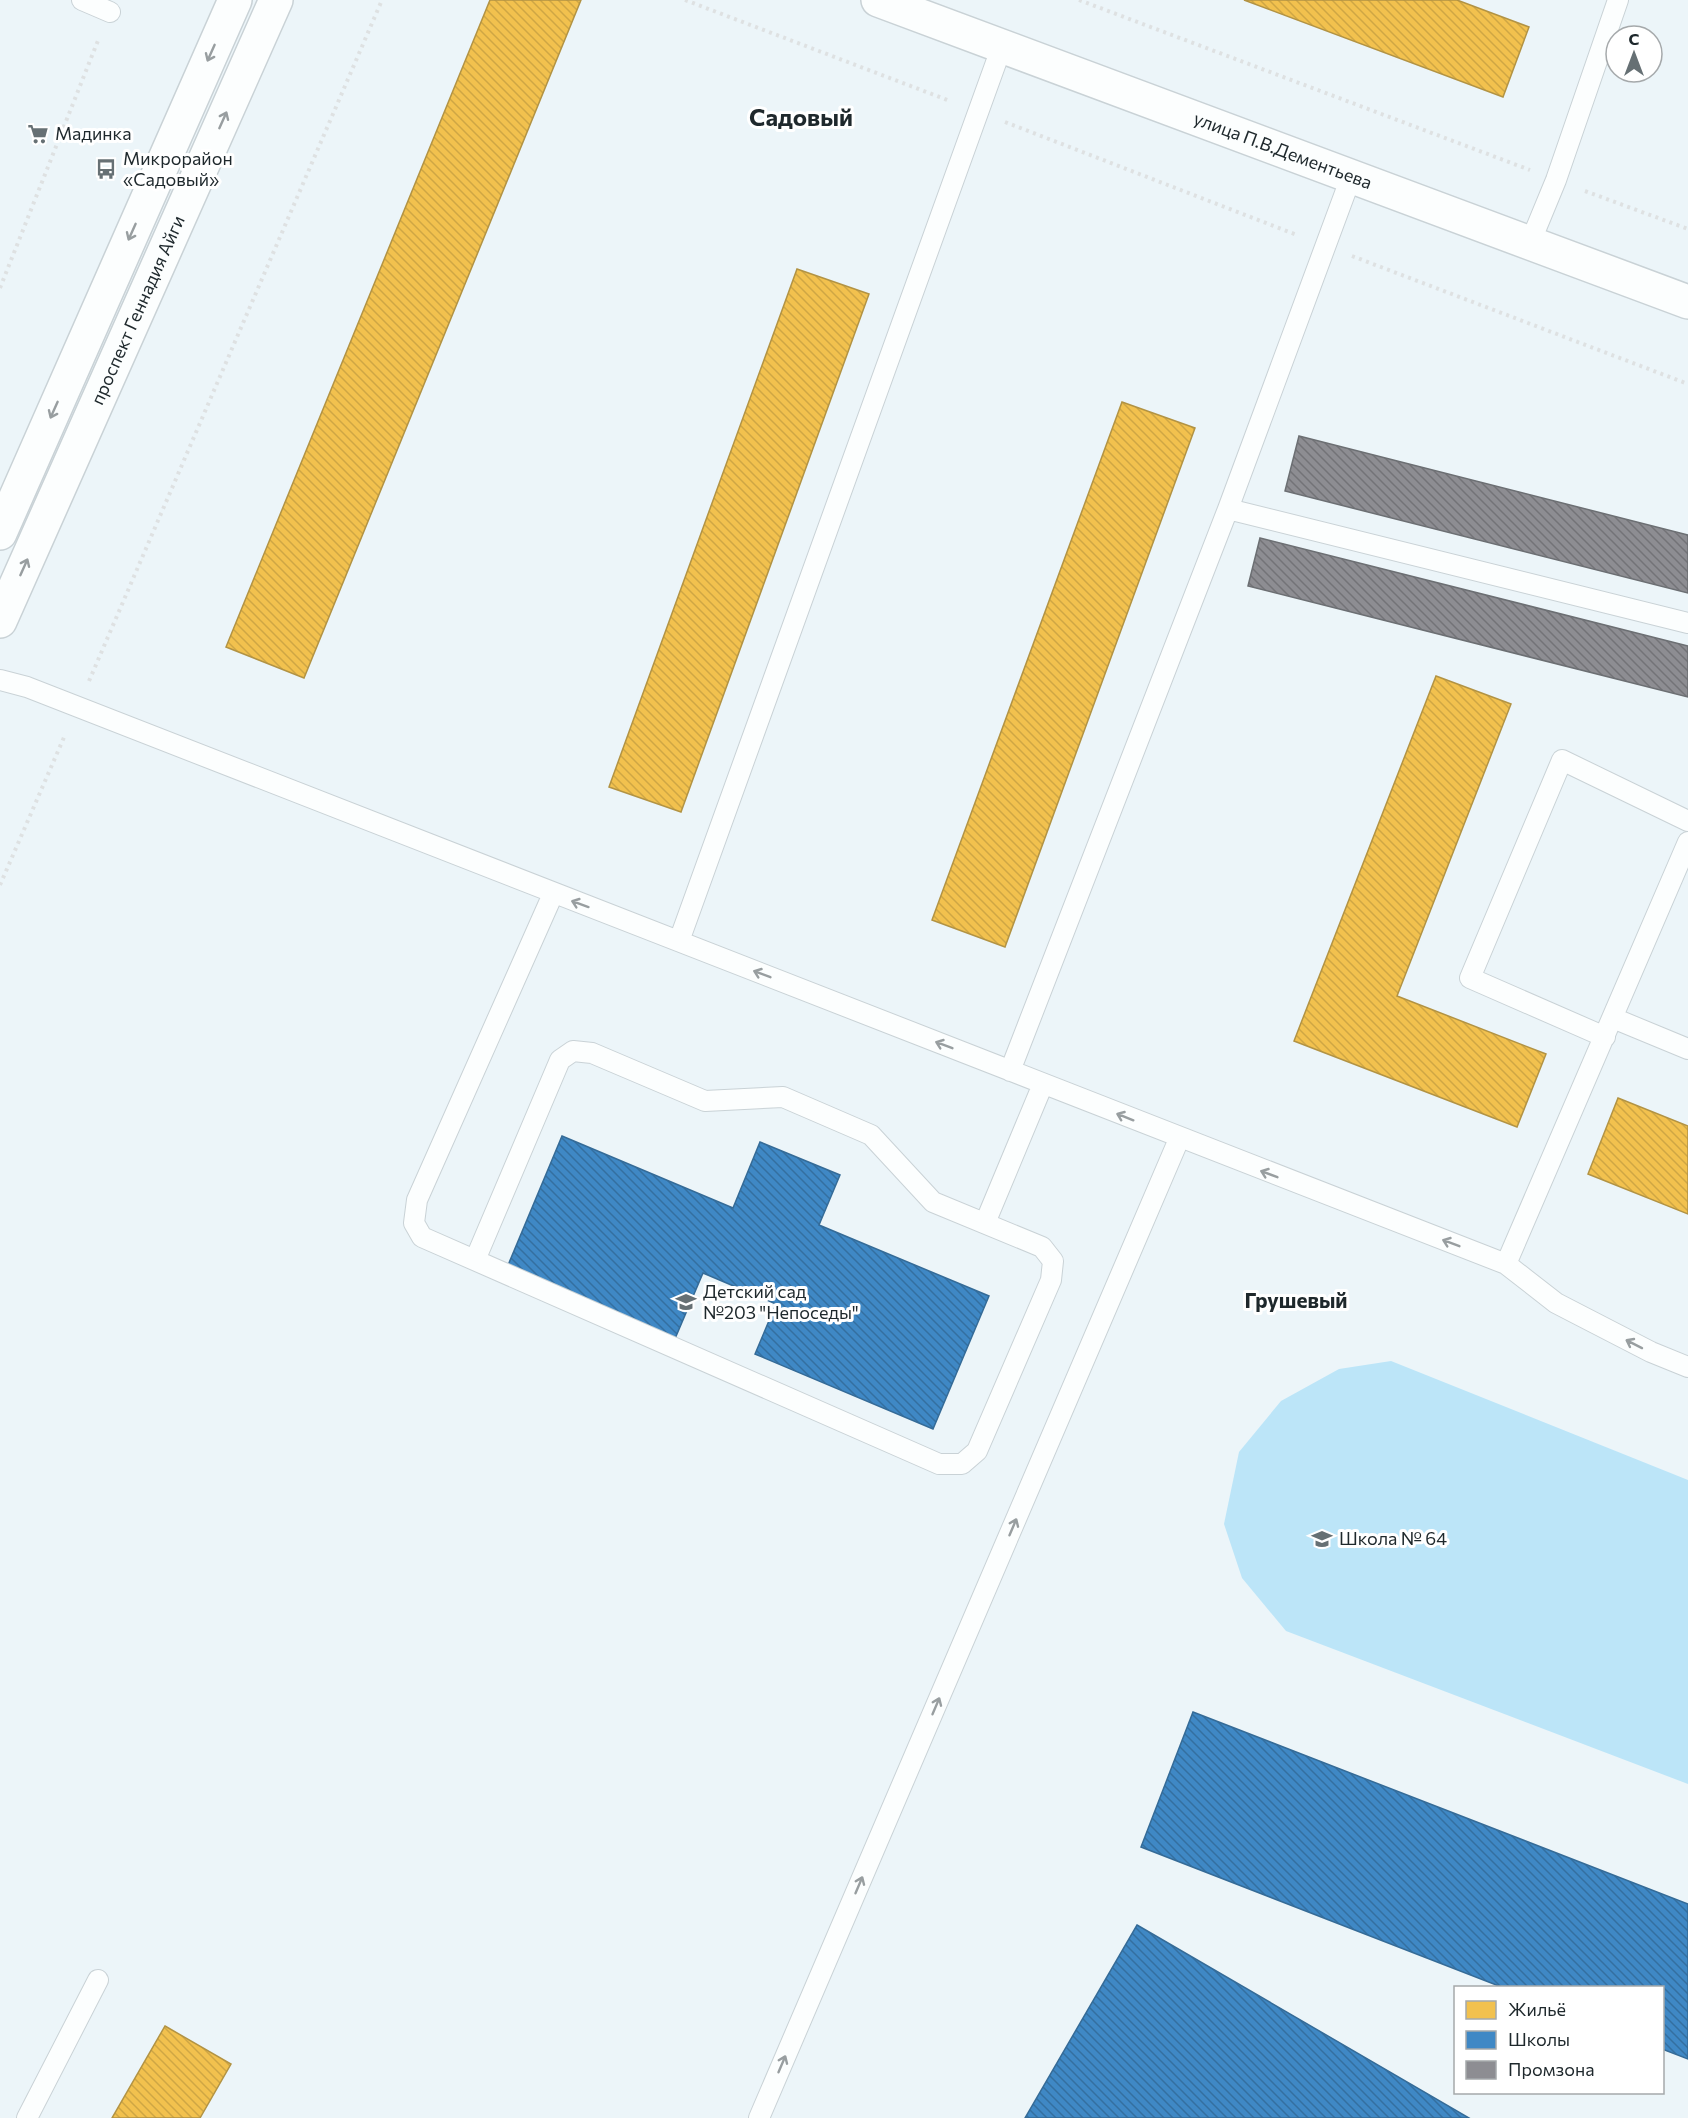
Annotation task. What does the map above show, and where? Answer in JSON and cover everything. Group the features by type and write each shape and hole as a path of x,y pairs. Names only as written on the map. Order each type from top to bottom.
{"main road":[{"name":"проспект Геннадия Айги","path":"0,533 234,0"},
{"name":"проспект Геннадия Айги","path":"0,621 276,0"},
{"name":"улица П.В.Дементьева","path":"898,4 1002,46 1688,302"}],"lane":[{"path":"82,0 110,12"},
{"path":"1530,243 1556,180 1618,0"},
{"path":"679,941 1002,46"},
{"path":"1010,1071 1228,509 1351,177"},
{"path":"1228,509 1688,623"},
{"path":"0,680 27,687 1179,1139 1506,1264 1556,1303 1651,1352 1688,1367"},
{"path":"1605,1037 1470,978 1562,760 1688,821"},
{"path":"1506,1264 1688,842"},
{"path":"475,1260 560,1060 573,1051 592,1053 705,1101 783,1097 871,1135 933,1202 1042,1247 1053,1261 1051,1280 977,1451 962,1464 939,1464 422,1237 414,1223 417,1200 553,894"},
{"path":"1613,1018 1688,1049"},
{"path":"985,1223 1043,1084"},
{"path":"759,2118 1179,1139"},
{"path":"27,2118 98,1980"}],"path":[{"path":"86,688 382,0"},
{"path":"685,0 956,104"},
{"path":"1078,0 1539,174"},
{"path":"0,288 110,12"},
{"path":"1001,121 1306,238"},
{"path":"1582,190 1688,229"},
{"path":"1347,254 1688,384"},
{"path":"0,885 66,732"}],"shaded area":[{"path":"1391,1361 1688,1480 1688,1784 1286,1631 1242,1578 1224,1524 1239,1452 1281,1401 1339,1369"}],"building: Жильё":[{"path":"490,0 581,0 304,678 226,647"},
{"path":"1244,0 1457,0 1529,27 1503,97"},
{"path":"797,269 869,294 681,812 609,787"},
{"path":"1122,402 1195,428 1005,947 932,920"},
{"path":"1436,676 1511,704 1397,996 1546,1054 1517,1127 1294,1041"},
{"path":"1618,1098 1688,1126 1688,1214 1588,1174"},
{"path":"165,2026 231,2064 200,2118 112,2118"}],"building: Школы":[{"path":"562,1136 733,1208 760,1142 840,1175 819,1225 989,1296 933,1429 755,1354 776,1304 703,1273 674,1341 506,1270"},
{"path":"1193,1712 1688,1904 1688,2059 1664,2050 1664,1986 1499,1986 1141,1847"},
{"path":"1137,1925 1469,2118 1025,2118"}],"building: Промзона":[{"path":"1299,436 1688,535 1688,593 1285,491"},
{"path":"1260,538 1688,646 1688,697 1248,586"}],"place":[{"name":"Мадинка","path":"38,134"},
{"name":"Микрорайон «Садовый»","path":"106,169"},
{"name":"Детский сад №203 \"Непоседы\"","path":"686,1302"},
{"name":"Школа № 64","path":"1322,1539"}],"district":[{"name":"Садовый","path":"801,118"},
{"name":"Грушевый","path":"1296,1301"}]}
